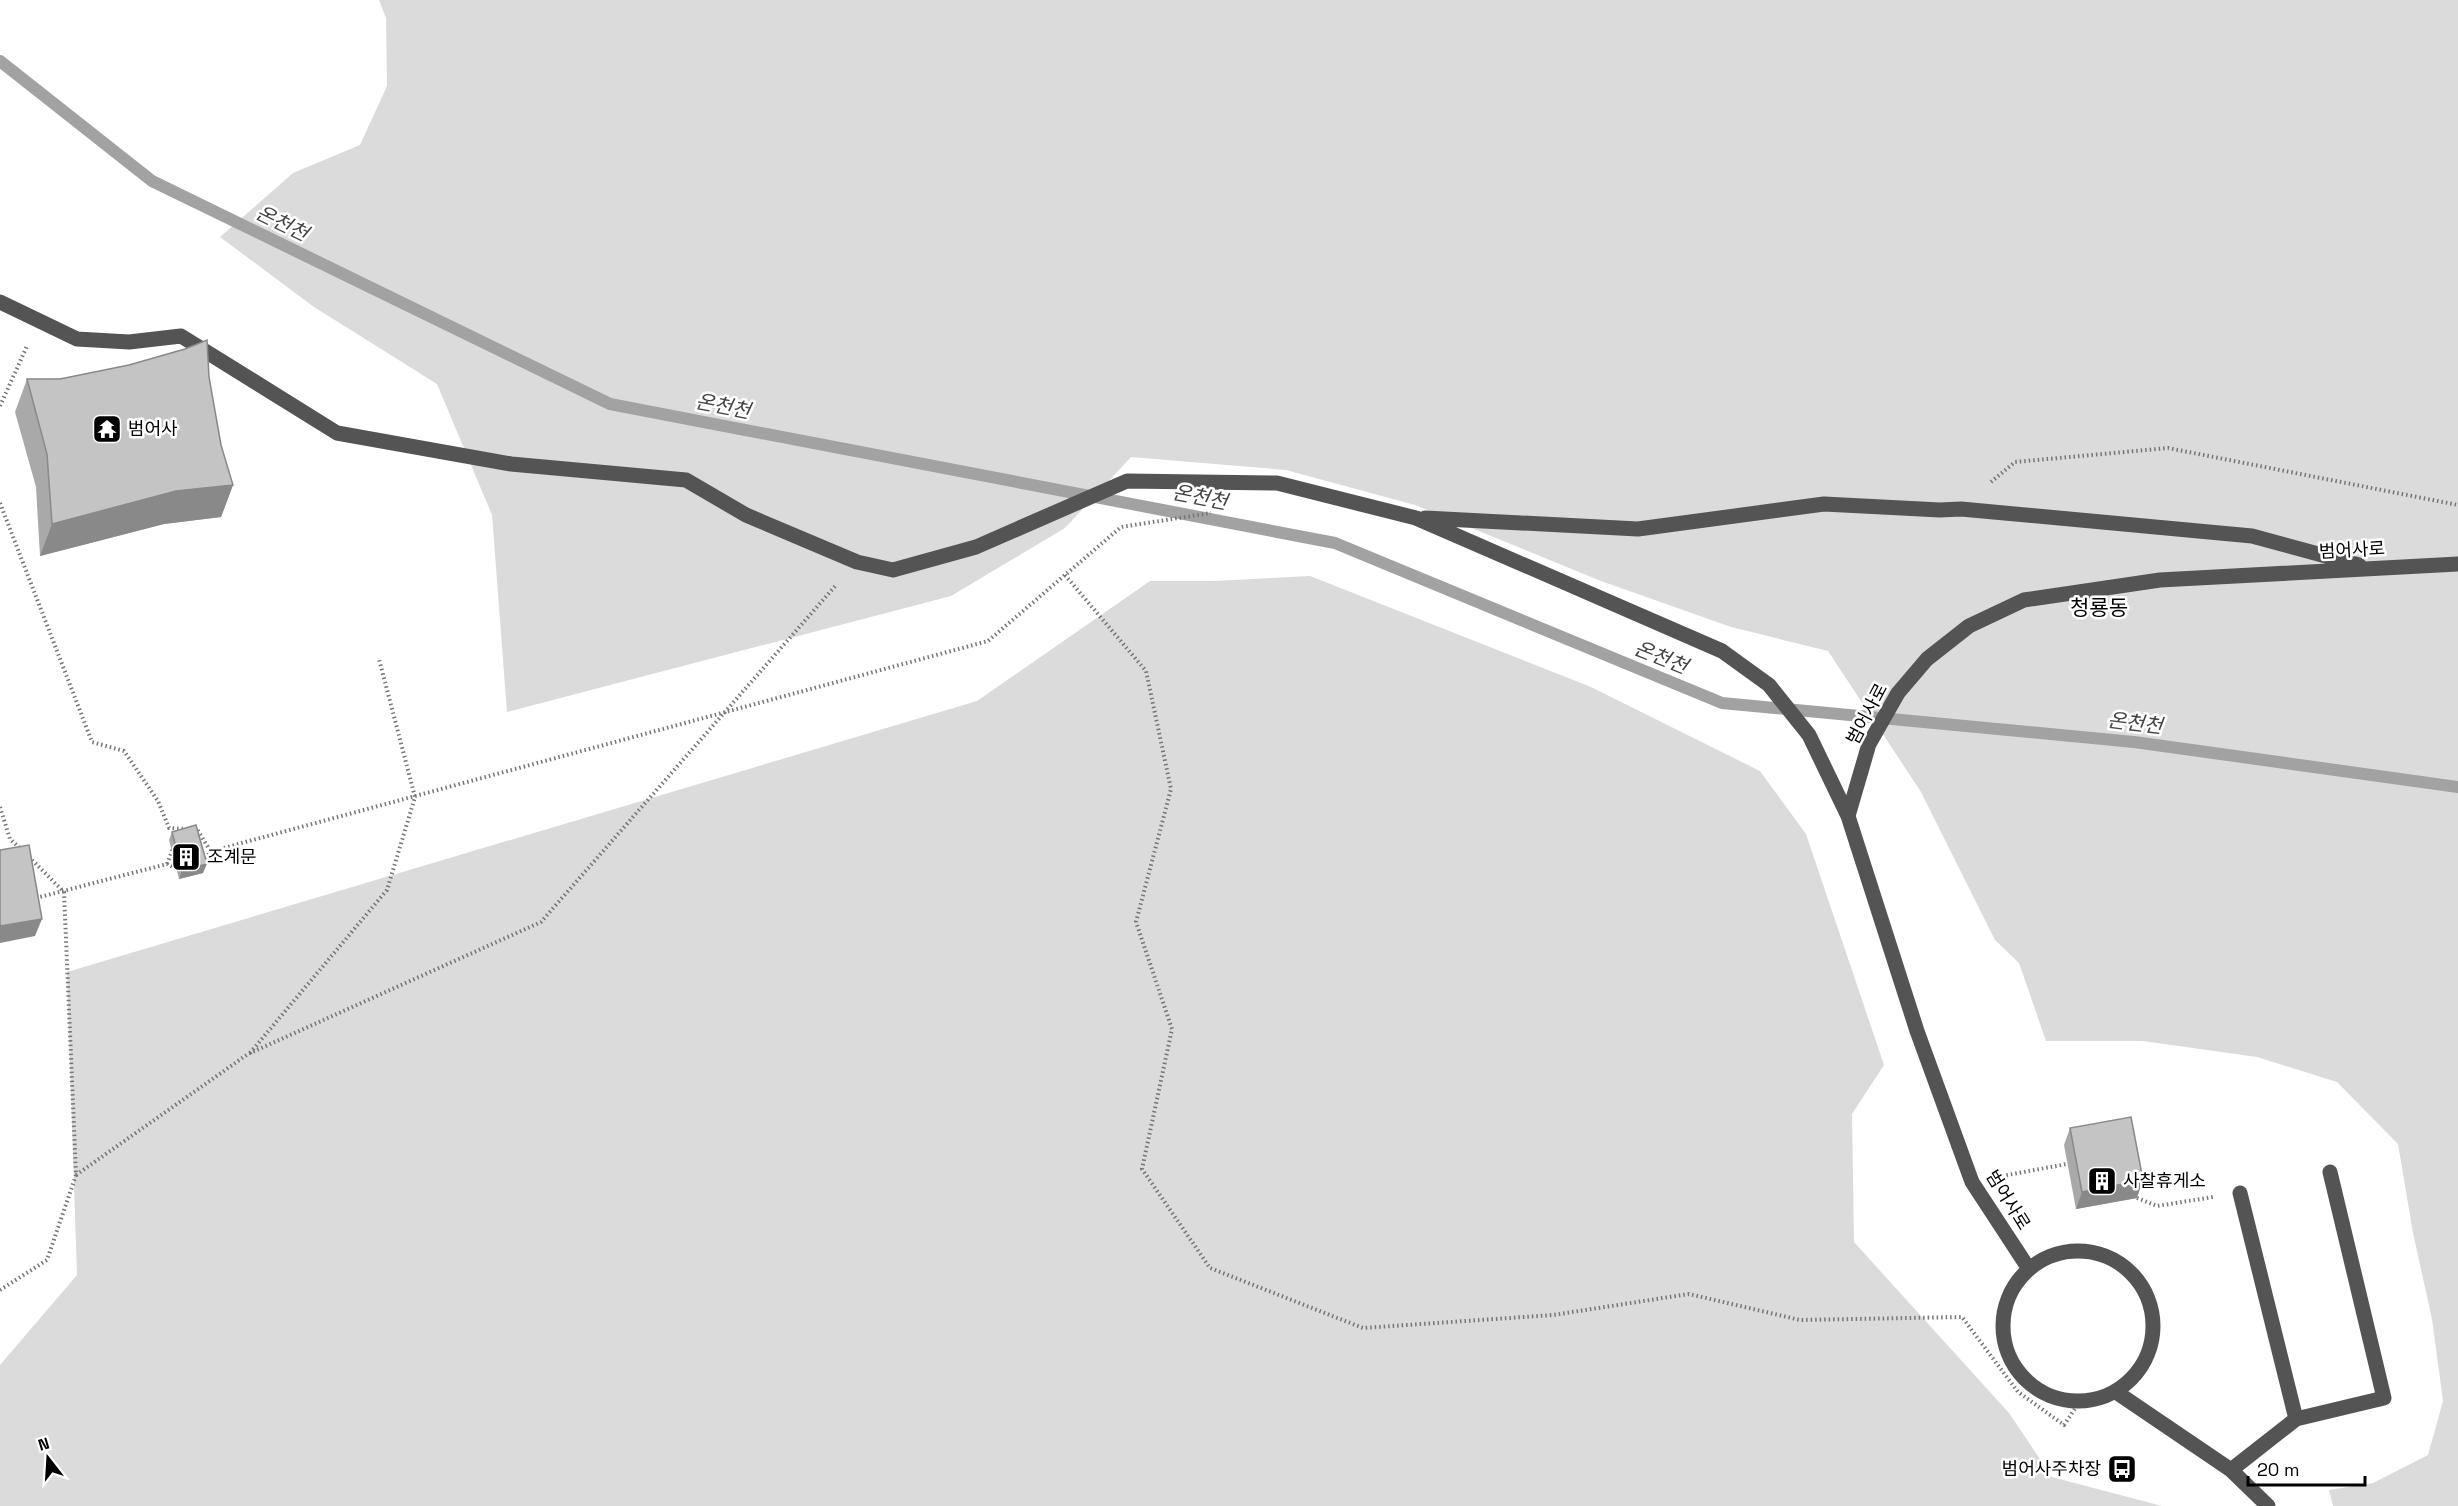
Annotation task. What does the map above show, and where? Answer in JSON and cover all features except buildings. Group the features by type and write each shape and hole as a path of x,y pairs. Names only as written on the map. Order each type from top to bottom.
{"street":[{"path":"0,302 77,339 129,342 181,336 337,433 511,464 686,480 746,514 856,562 893,570 976,547 1127,481 1277,483 1416,518 1722,651 1769,685 1809,735 1848,816"},
{"path":"1416,518 1638,528 1824,504 1961,509 2252,536 2371,568"},
{"name":"범어사로","path":"2029,1269 1972,1182 1917,1031 1848,816 1869,744 1898,693 1927,659 1969,626 2024,600 2160,580 2458,564"},
{"path":"2231,1470 2296,1419 2384,1398 2330,1172"},
{"path":"2240,1193 2296,1419"},
{"path":"2074,1251 2100,1254 2122,1265 2140,1283 2150,1305 2154,1330 2148,1354 2136,1376 2116,1392 2093,1400 2080,1401 2068,1401 2044,1394 2024,1380 2010,1359 2002,1336 2004,1311 2013,1288 2029,1269 2050,1256 2074,1251"},
{"path":"2116,1392 2231,1470 2268,1506"}],"path":[{"path":"0,406 38,321"},
{"path":"1961,509 2015,462 2168,448 2458,505"},
{"path":"0,503 92,742 124,751 158,801 169,828 197,829 210,852"},
{"path":"193,865 201,863 210,852 988,641 1121,527 1212,513"},
{"path":"76,1175 248,1054 541,922 856,562"},
{"path":"1065,575 1146,671 1171,789 1136,922 1172,1029 1142,1169 1210,1268 1363,1328 1553,1315 1689,1294 1800,1320 1962,1317 2018,1392 2064,1425 2080,1401"},
{"path":"248,1054 387,890 415,797 379,659"},
{"path":"0,807 10,838 64,892 76,1175 47,1260 0,1290"},
{"path":"203,848 210,852"},
{"path":"167,864 172,851 182,849"},
{"path":"33,899 167,864 177,869 185,867"},
{"path":"1972,1182 2067,1164"},
{"path":"2137,1198 2157,1206 2240,1193"}],"shaded area":[{"path":"379,0 2458,0 2458,1506 2333,1506 2329,1490 2373,1483 2428,1455 2443,1401 2432,1319 2413,1233 2398,1144 2337,1082 2257,1057 2143,1041 2046,1041 2019,963 1995,940 1921,792 1828,651 1731,627 1601,581 1415,505 1286,470 1131,457 1065,528 951,596 507,712 492,515 437,384 314,307 220,237 293,173 360,145 387,86 386,18"},
{"path":"1310,576 1591,687 1760,771 1806,834 1884,1065 1852,1114 1854,1242 2009,1413 2052,1477 2162,1506 0,1506 0,1365 77,1275 67,972 977,701 1150,581 1214,581"}],"waterway":[{"name":"온천천","path":"0,61 152,181 610,404 1335,543 1722,703 2134,742 2458,787"}],"place":[{"name":"범어사","path":"107,429"},
{"name":"조계문","path":"186,857"},
{"name":"사찰휴게소","path":"2102,1181"},
{"name":"범어사주차장","path":"2122,1469"}],"district":[{"name":"청룡동","path":"2099,608"}]}
